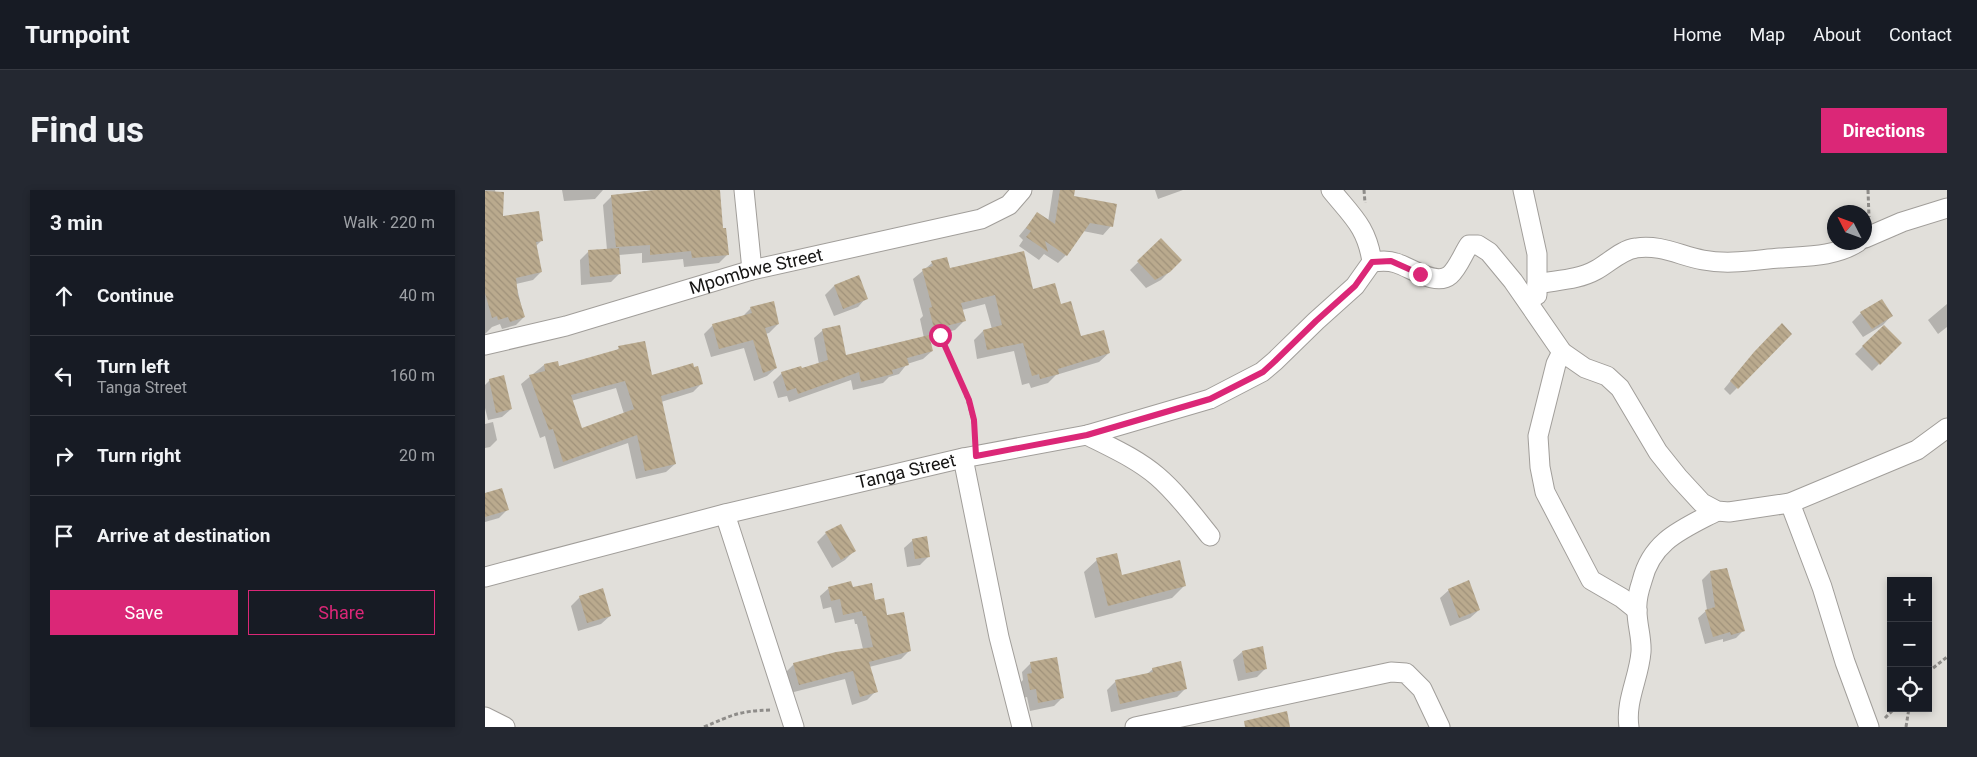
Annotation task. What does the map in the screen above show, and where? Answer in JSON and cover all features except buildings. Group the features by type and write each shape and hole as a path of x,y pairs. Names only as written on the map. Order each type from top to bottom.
{"street":[{"path":"744,190 752,270"},
{"name":"Mpombwe Street","path":"485,345 567,326 752,270 981,219 1009,205 1022,190"},
{"path":"1331,190 1362,228 1369,243 1372,262 1391,261 1420,274 1439,279 1449,277 1469,245 1478,245 1489,252 1513,280 1562,352 1585,368 1607,376 1620,388 1658,452 1678,477 1703,503 1717,511 1729,512 1790,503 1917,450 1947,428"},
{"path":"1523,190 1537,254 1538,319"},
{"path":"1872,235 1902,222 1947,208"},
{"path":"1537,284 1575,278 1596,271 1620,254 1637,247 1655,247 1704,261 1737,263 1822,254 1841,250"},
{"name":"Tanga Street","path":"485,577 725,514 969,457 1087,435 1210,399 1263,372 1355,286 1372,262"},
{"path":"1562,352 1556,364 1539,436 1540,467 1545,492 1591,580 1622,598 1637,610"},
{"path":"1087,435 1135,460 1156,475 1175,493 1210,536"},
{"path":"969,457 999,637 1023,727"},
{"path":"1790,503 1822,587 1845,662 1869,727"},
{"path":"1629,727 1631,692 1638,671 1641,652 1637,610 1644,570 1651,556 1672,535 1717,511"},
{"path":"725,514 791,719"},
{"path":"1135,727 1391,672 1406,673 1422,689 1440,727"},
{"path":"485,717 505,727"}],"path":[{"path":"1866,205 1867,190"},
{"path":"940,335 969,400 974,420 969,457"},
{"path":"1932,669 1947,657"},
{"path":"704,727 732,714 745,711 791,719"},
{"path":"1906,727 1908,712"}],"route":[{"path":"940,335 969,400 974,420 976,456 1087,435 1210,399 1263,372 1355,286 1372,262 1391,261 1420,274"}]}
